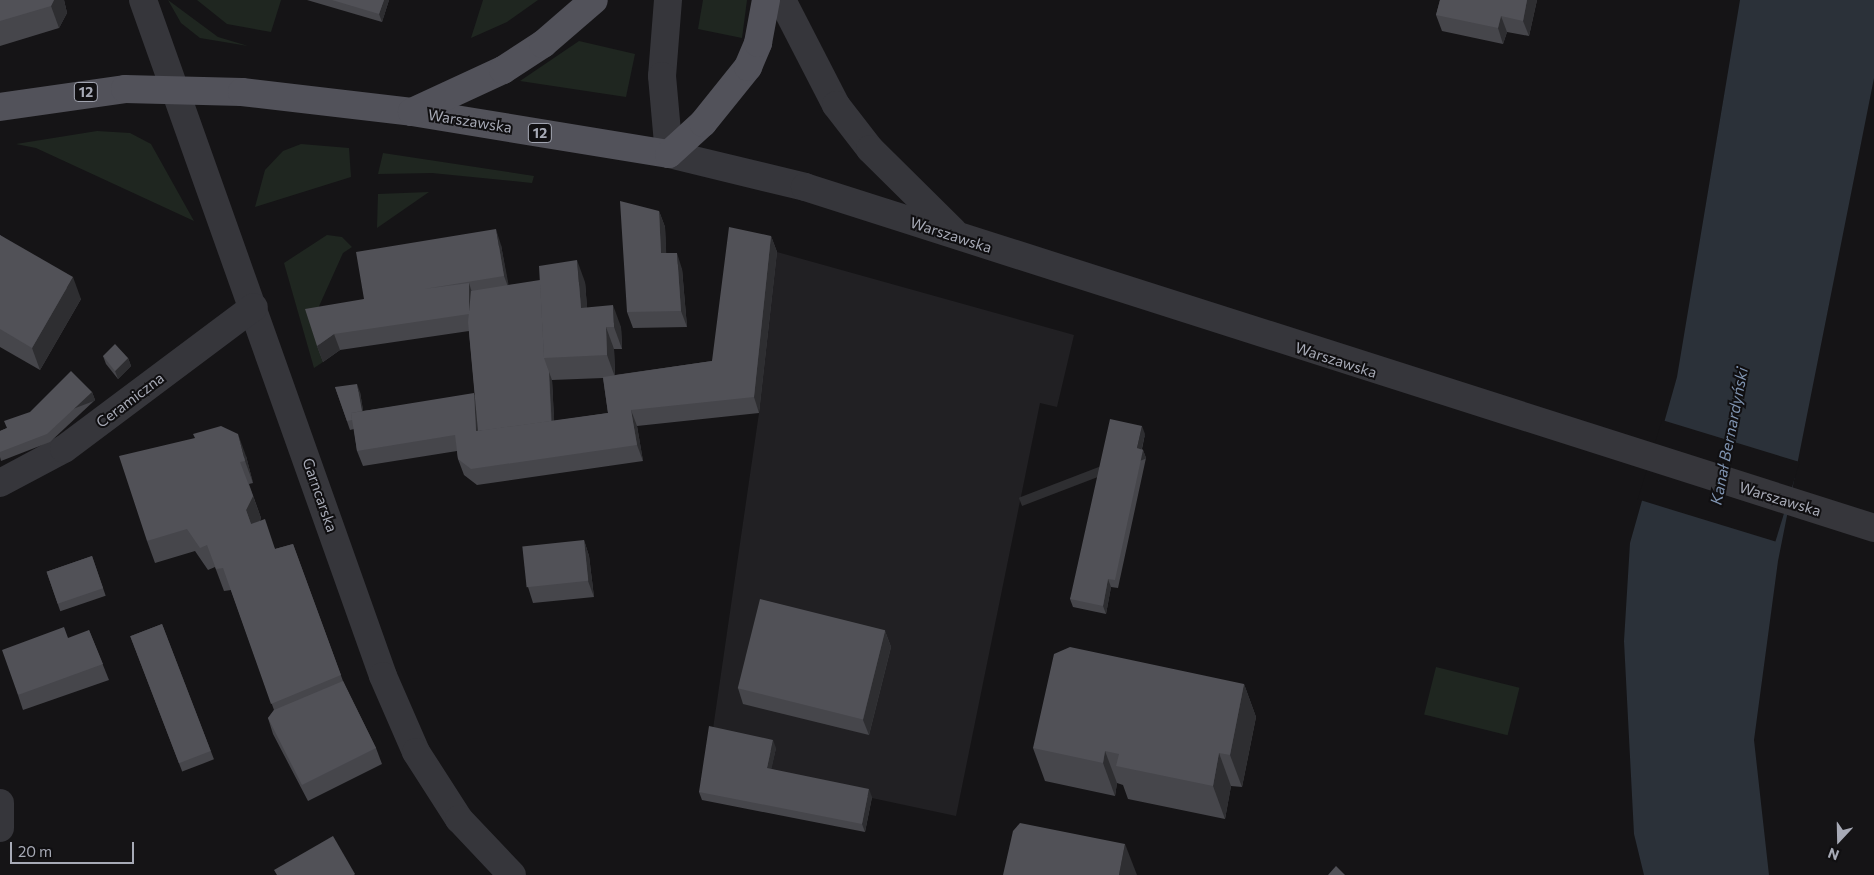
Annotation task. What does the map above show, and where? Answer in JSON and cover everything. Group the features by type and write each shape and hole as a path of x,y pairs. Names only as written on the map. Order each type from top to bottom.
{"main road":[{"path":"412,112 503,70 543,44 594,0"},
{"path":"669,154 704,123 748,67 758,43 766,0"},
{"name":"Warszawska","path":"0,107 80,93 174,89 270,94 412,112 669,154"}],"street":[{"name":"Garncarska","path":"143,0 254,307 383,676 416,752 459,819 512,875"},
{"path":"668,0 662,76 669,154"},
{"path":"782,0 836,105 870,149 962,238"},
{"name":"Warszawska","path":"669,154 806,187 1499,412 1874,528"},
{"name":"Ceramiczna","path":"0,483 64,449 254,307"},
{"path":"0,802 0,828"}],"shaded area":[{"path":"168,0 218,37 248,46 200,38 181,23"},
{"path":"197,0 281,0 271,32 227,24"},
{"path":"483,0 538,0 507,22 471,38"},
{"path":"703,0 747,0 742,38 698,29"},
{"path":"579,41 635,54 626,97 520,81"},
{"path":"97,131 130,133 151,144 194,221 36,148 16,144"},
{"path":"301,144 349,148 351,177 255,207 265,170 283,151"},
{"path":"383,153 534,176 532,183 432,173 378,174"},
{"path":"429,192 377,228 378,194"},
{"path":"327,235 342,237 352,247 343,253 311,324 323,362 314,368 284,263"},
{"path":"777,252 1074,335 1057,407 1040,403 956,816 708,763 759,413"},
{"path":"1436,667 1519,688 1508,735 1424,715"}],"water":[{"name":"Kanał Bernardyński","path":"1740,0 1874,0 1874,78 1778,561 1754,740 1769,875 1644,875 1634,834 1624,641 1630,543 1677,377"}],"pier":[{"path":"1662,420 1800,462 1775,541 1638,499"}],"building":[{"path":"0,0 54,0 51,6 0,21"},
{"path":"332,0 384,0 379,14"},
{"path":"1440,0 1527,0 1523,21 1501,16 1498,28 1436,15"},
{"path":"620,201 659,211 661,253 677,253 681,311 627,312"},
{"path":"729,227 771,236 754,397 631,410 637,445 471,469 458,459 455,435 357,451 351,413 474,393 476,431 608,413 603,377 712,361"},
{"path":"496,229 504,276 424,289 469,283 469,314 334,334 317,346 305,309 364,299 356,252"},
{"path":"0,235 73,277 32,348 0,329"},
{"path":"577,260 581,308 613,305 614,327 606,327 607,355 544,358 539,266"},
{"path":"540,280 544,358 549,372 551,421 478,431 468,322 471,291"},
{"path":"115,344 128,358 115,371 103,356"},
{"path":"71,371 92,392 47,434 0,452 0,431 7,428 4,421 30,412"},
{"path":"357,384 362,411 351,413 352,420 347,421 335,387"},
{"path":"1110,419 1142,426 1137,448 1143,450 1115,580 1108,579 1103,606 1070,599"},
{"path":"221,426 238,434 245,461 240,462 253,496 246,510 251,524 265,519 275,549 293,544 341,675 271,704 223,568 216,569 207,545 200,548 187,529 147,541 119,456 195,438 193,434"},
{"path":"584,540 588,581 527,587 522,546"},
{"path":"92,556 103,588 58,604 47,572"},
{"path":"760,599 885,630 863,719 738,688"},
{"path":"162,624 211,751 179,763 130,636"},
{"path":"64,627 68,638 89,630 103,664 18,695 2,650"},
{"path":"1070,647 1244,684 1230,755 1219,753 1213,786 1116,766 1119,754 1105,751 1103,763 1033,748 1054,654"},
{"path":"343,681 376,748 302,785 268,718 274,710"},
{"path":"709,726 773,740 767,768 869,789 862,824 699,792"},
{"path":"1020,823 1125,844 1119,875 1003,875 1013,831"},
{"path":"333,836 354,875 277,875 274,870"},
{"path":"1336,866 1345,875 1328,875"}]}
